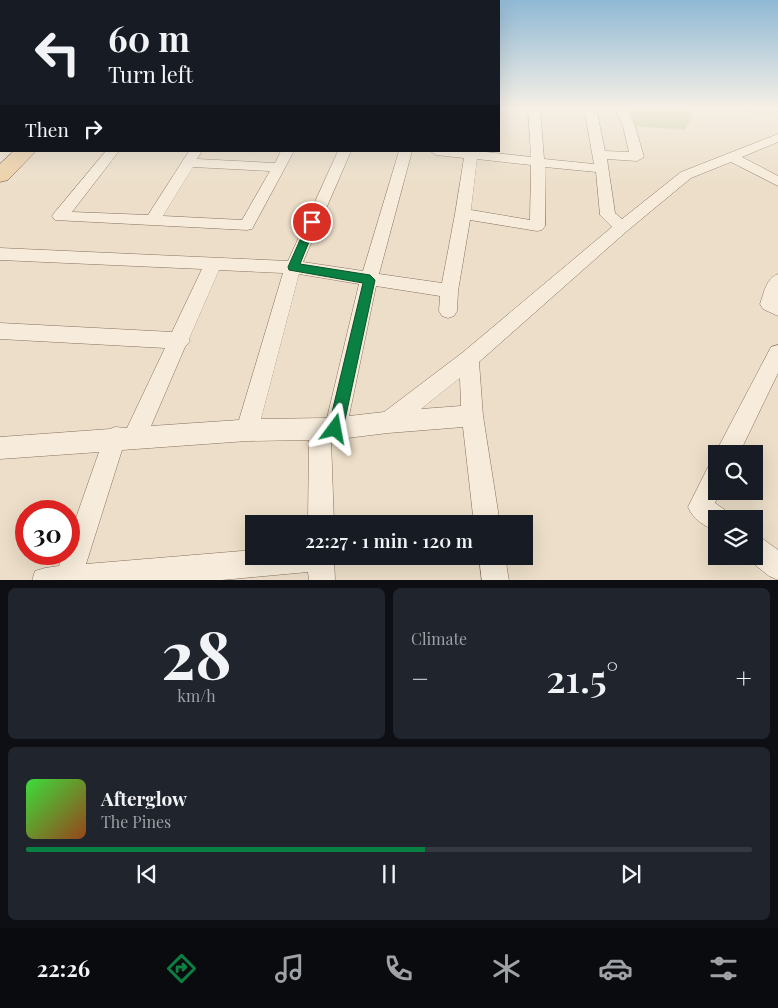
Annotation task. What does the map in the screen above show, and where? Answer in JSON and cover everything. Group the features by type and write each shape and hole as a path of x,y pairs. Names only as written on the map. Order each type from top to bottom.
{"main road":[{"path":"0,174 25,152"}],"street":[{"path":"464,214 537,226 538,162 536,135"},
{"path":"595,135 608,215 622,227"},
{"path":"599,154 637,157 631,135"},
{"path":"388,422 469,360 622,227 686,175 778,138"},
{"path":"112,152 60,216 247,225 287,152"},
{"path":"247,430 293,267 345,152"},
{"path":"322,515 328,429 406,152"},
{"path":"453,152 602,169"},
{"path":"448,311 449,291 464,214 470,153"},
{"path":"730,156 778,182"},
{"path":"153,220 192,157 279,167"},
{"path":"0,254 293,267 449,291"},
{"path":"213,264 180,341 124,438 60,579 322,565"},
{"path":"778,281 769,304 778,309"},
{"path":"0,331 180,341"},
{"path":"732,445 778,353"},
{"path":"469,360 472,416 487,515"},
{"path":"0,448 247,430 328,429 388,422 472,416"},
{"path":"708,491 700,507 708,513"},
{"path":"763,555 778,567"},
{"path":"494,565 496,580"}],"route":[{"path":"312,222 293,267 370,280 335,429"}]}
